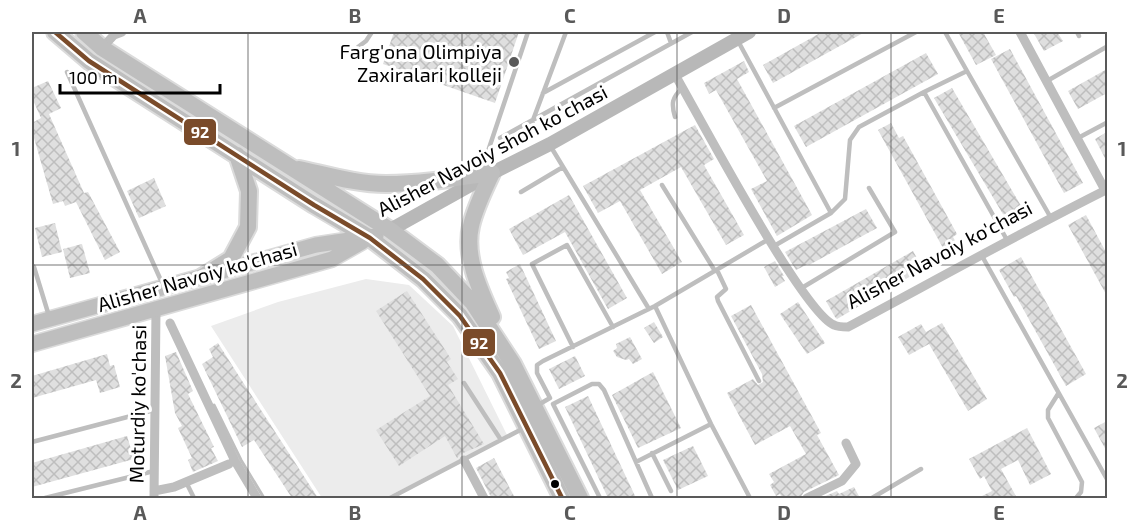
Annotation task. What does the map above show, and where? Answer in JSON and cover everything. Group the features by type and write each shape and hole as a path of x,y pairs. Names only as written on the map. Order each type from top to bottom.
{"highway":[{"path":"55,32 89,62 370,238 423,279 460,315 500,373 562,498"},
{"path":"84,32 102,48 390,230 437,265 473,303 513,364"},
{"path":"202,277 231,259 248,226 249,191 237,155"},
{"path":"286,166 342,179 384,184 486,174 470,228 470,247 480,291 513,364 580,498"}],"main road":[{"name":"Alisher Navoiy shoh koʻchasi","path":"32,324 316,245 370,238 390,230"},
{"name":"Alisher Navoiy ko'chasi","path":"32,344 332,259 370,238"}],"street":[{"name":"Alisher Navoiy shoh koʻchasi","path":"390,230 486,174 550,144 749,32"},
{"name":"Alisher Navoiy ko'chasi","path":"674,73 771,243 800,289 833,325 848,327 1106,189 1020,32"},
{"path":"102,48 116,33"},
{"name":"Moturdiy ko'chasi","path":"154,495 156,310"},
{"path":"170,323 254,498"},
{"path":"807,498 842,481 856,464 846,443"},
{"path":"464,460 484,498"},
{"path":"154,495 231,463 254,498"}],"lane":[{"path":"358,47 372,32"},
{"path":"486,174 528,32"},
{"path":"531,138 533,120 566,32"},
{"path":"543,93 656,32"},
{"path":"667,32 671,43"},
{"path":"500,138 692,32"},
{"path":"774,108 916,32"},
{"path":"945,32 1051,218"},
{"path":"736,39 831,213"},
{"path":"1047,81 1107,46"},
{"path":"600,498 537,373 537,365 652,308 716,270 831,213 845,199 850,140 860,127 967,71"},
{"path":"67,72 164,287"},
{"path":"675,117 672,106 673,97 683,87"},
{"path":"924,92 1007,240"},
{"path":"1078,138 1107,122"},
{"path":"550,144 652,308 750,498"},
{"path":"521,192 563,167"},
{"path":"662,185 726,289 717,297 718,301 759,381"},
{"path":"800,289 895,232 870,188"},
{"path":"573,347 532,264 567,245 613,327"},
{"path":"982,256 1107,481"},
{"path":"32,265 49,319"},
{"path":"464,383 501,440"},
{"path":"553,404 592,384 599,384 604,390 652,498"},
{"path":"1058,394 1048,410 1048,418 1082,482 1076,498"},
{"path":"535,407 550,398"},
{"path":"32,442 155,410"},
{"path":"636,462 711,424"},
{"path":"390,498 527,427"},
{"path":"652,453 671,491"},
{"path":"872,498 921,469"},
{"path":"45,498 154,471"},
{"path":"186,482 194,498"}],"shaded area":[{"path":"366,279 409,285 453,326 507,435 385,498 322,498 211,326 278,302"}],"building":[{"path":"394,32 519,32 495,103 383,64"},
{"path":"822,32 865,32 773,83 763,65"},
{"path":"958,32 983,32 996,55 976,65"},
{"path":"1033,32 1057,32 1063,41 1044,51"},
{"path":"1010,49 1083,183 1064,193 991,59"},
{"path":"926,53 938,74 806,147 794,126"},
{"path":"744,61 749,72 737,79 812,215 777,236 751,189 767,181 716,90 709,94 704,83"},
{"path":"1107,69 1107,93 1078,109 1068,91"},
{"path":"48,81 61,108 49,114 84,193 88,192 120,252 105,260 76,202 65,206 63,201 53,204 32,131 32,123 41,118 32,98 32,88"},
{"path":"952,88 1024,211 1007,221 934,98"},
{"path":"891,123 899,138 903,136 957,234 953,237 960,250 948,257 878,130"},
{"path":"695,125 714,159 704,165 744,235 726,245 681,167 640,190 682,262 662,274 620,201 598,213 583,186"},
{"path":"1107,132 1107,162 1095,139"},
{"path":"154,178 166,206 139,218 127,191"},
{"path":"569,195 627,298 608,309 565,232 523,255 509,229"},
{"path":"866,209 877,228 796,270 785,252"},
{"path":"1086,215 1107,254 1107,296 1068,225"},
{"path":"55,223 62,252 42,257 35,228"},
{"path":"82,244 90,273 70,278 63,249"},
{"path":"913,251 923,269 837,319 835,317 826,301"},
{"path":"1021,257 1086,374 1066,386 999,270"},
{"path":"775,261 785,281 775,287 764,267"},
{"path":"520,264 556,341 539,349 506,279 509,278 506,272"},
{"path":"407,291 451,359 447,362 458,379 448,385 484,444 457,458 445,436 399,466 376,430 430,396 376,311"},
{"path":"798,302 825,343 807,354 780,314"},
{"path":"751,305 821,433 817,435 839,475 804,492 800,498 782,498 780,494 776,496 770,485 774,482 769,474 806,454 790,426 755,445 727,393 753,379 758,385 763,382 762,374 731,316"},
{"path":"654,322 663,337 654,343 644,328"},
{"path":"942,323 987,399 968,411 929,344 909,355 898,337 921,324 926,332"},
{"path":"630,337 642,359 633,364 629,359 617,357 613,351 617,348 616,344"},
{"path":"218,343 318,498 292,498 254,440 242,447 202,364 213,357 209,349"},
{"path":"176,352 193,391 188,394 214,447 211,448 218,461 193,472 188,460 192,458 178,428 182,426 175,413 165,356"},
{"path":"107,354 110,366 114,365 120,387 100,393 96,380 32,398 32,376"},
{"path":"575,356 585,376 559,389 549,369"},
{"path":"653,372 681,428 638,448 612,395"},
{"path":"588,396 636,498 608,498 565,407"},
{"path":"1107,421 1107,452 1094,428"},
{"path":"1027,428 1051,474 1030,485 1018,460 1001,469 1017,498 978,498 992,491 984,476 980,479 969,459"},
{"path":"127,436 134,459 32,487 32,463"},
{"path":"693,446 708,476 678,490 663,460"},
{"path":"494,458 515,498 491,498 476,468"},
{"path":"854,487 860,498 821,498 837,491 839,494"}],"waterway":[{"path":"214,405 241,460 264,498"}],"transit line":[{"name":"92","path":"55,32 89,61 314,205 370,238 423,279 460,316 500,373 562,498"}],"place":[{"name":"Farg'ona Olimpiya Zaxiralari kolleji","path":"514,62"}]}
